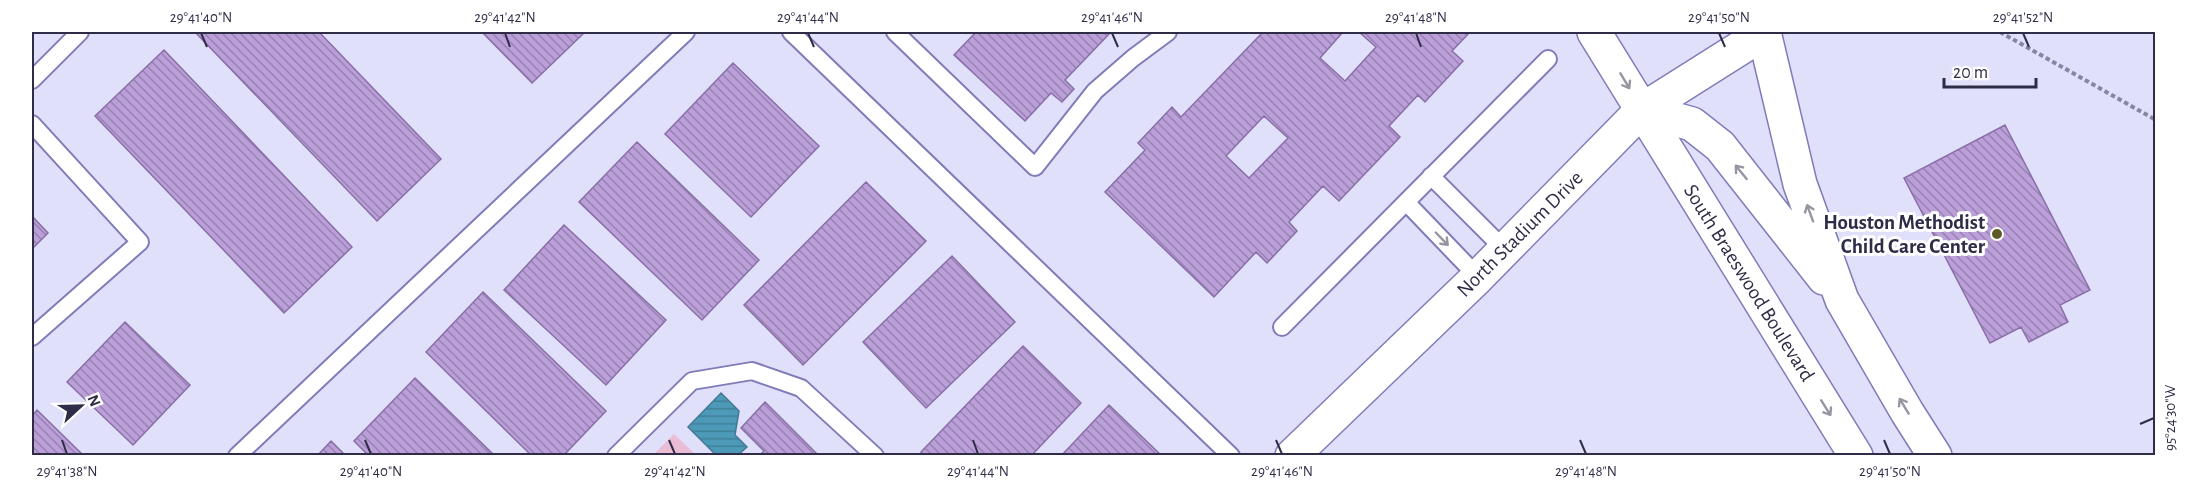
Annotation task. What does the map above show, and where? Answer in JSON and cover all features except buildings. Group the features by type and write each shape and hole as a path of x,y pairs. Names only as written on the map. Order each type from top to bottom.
{"main road":[{"name":"South Braeswood Boulevard","path":"1594,32 1856,456"},
{"name":"North Stadium Drive","path":"1292,456 1478,277 1642,110 1764,32"},
{"path":"1764,32 1800,184 1842,300"},
{"path":"1642,110 1692,124 1720,146 1842,300 1935,456"}],"lane":[{"path":"32,80 80,32"},
{"path":"237,456 686,32"},
{"path":"791,32 1231,456"},
{"path":"895,32 1035,167 1065,126 1095,91 1132,58 1168,32"},
{"path":"1282,327 1548,59"},
{"path":"32,124 140,242 32,337"},
{"path":"1431,176 1504,250"},
{"path":"1406,202 1478,277"},
{"path":"616,456 692,381 752,371 801,388 875,456"}],"path":[{"path":"2000,32 2156,120"}],"shaded area":[{"path":"674,434 696,455 653,455"}],"water":[{"path":"721,393 739,411 735,435 747,447 738,455 716,455 688,427"}],"place":[{"name":"Houston Methodist Child Care Center","path":"1997,234"}]}
